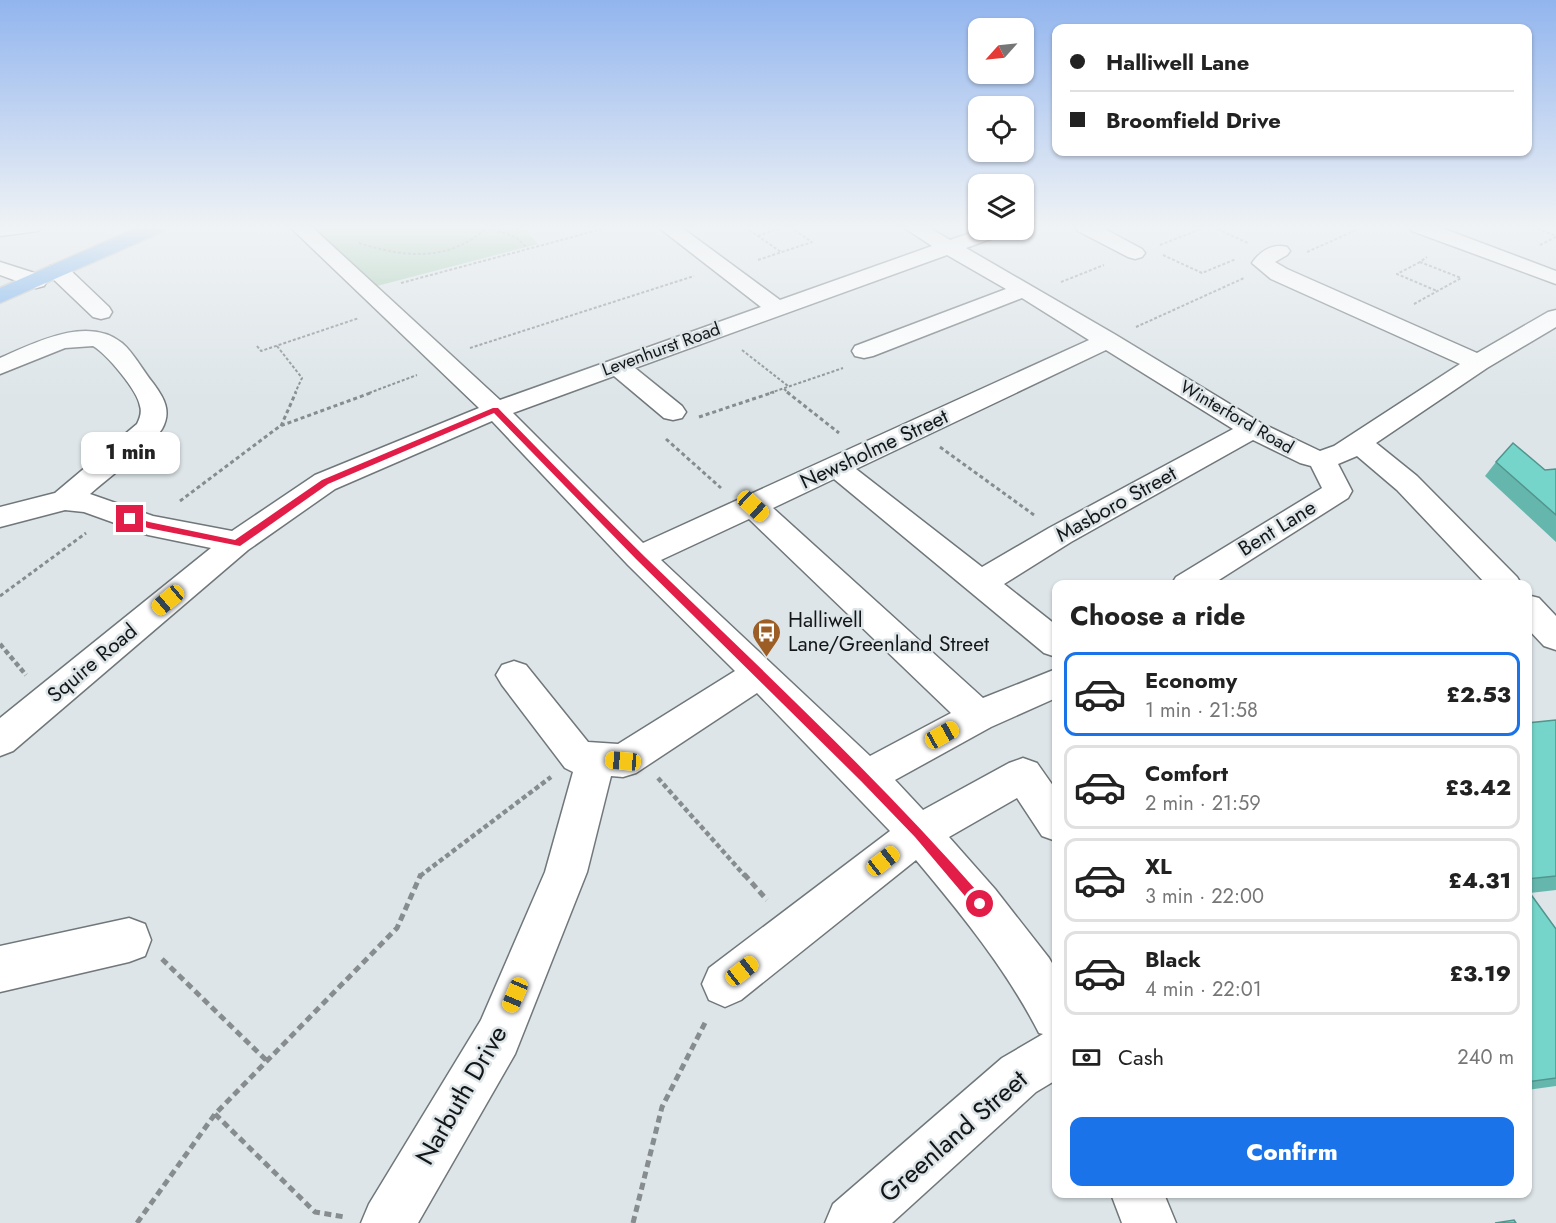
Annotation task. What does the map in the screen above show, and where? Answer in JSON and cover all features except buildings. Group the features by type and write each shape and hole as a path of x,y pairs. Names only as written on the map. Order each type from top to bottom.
{"highway":[{"path":"0,296 29,284"}],"street":[{"path":"72,284 101,312"},
{"path":"361,284 496,410 639,557 866,777 919,833 980,904 1052,1002"},
{"path":"744,284 775,308"},
{"name":"Levenhurst Road","path":"496,410 844,284"},
{"name":"Winterford Road","path":"1013,284 1108,339 1252,429 1297,452 1322,460 1344,452 1478,363 1556,317"},
{"path":"1315,284 1384,320 1478,363"},
{"path":"864,351 1024,290"},
{"path":"0,367 52,344 91,337 103,340 114,348 155,404 155,416 149,428 65,500"},
{"name":"Newsholme Street","path":"639,557 749,508 1108,339"},
{"path":"616,366 679,417"},
{"name":"Squire Road","path":"0,740 237,543 325,482 496,410"},
{"name":"Masboro Street","path":"981,583 1060,535 1252,429"},
{"path":"1359,442 1407,483 1501,580"},
{"name":"Bent Lane","path":"1195,580 1338,491 1322,460"},
{"path":"836,467 1052,641"},
{"path":"0,517 65,500 88,503 148,525 237,543"},
{"path":"749,508 978,716"},
{"path":"1532,612 1556,637"},
{"path":"514,675 603,756 759,674"},
{"path":"866,777 978,716 1052,684"},
{"name":"Narbuth Drive","path":"372,1221 498,1036 566,872 603,756"},
{"path":"725,984 919,833 1023,775 1052,818"},
{"path":"0,969 129,940"},
{"name":"Greenland Street","path":"852,1223 1019,1075 1052,1055"},
{"path":"1139,1198 1149,1223"}],"path":[{"path":"368,291 394,284"},
{"path":"148,525 280,426 443,361 678,284"},
{"path":"1108,339 1223,284"},
{"path":"1421,284 1438,291"},
{"path":"1384,320 1451,284"},
{"path":"257,346 261,351 386,308"},
{"path":"716,329 789,386"},
{"path":"277,346 302,378 280,426"},
{"path":"749,508 658,432 679,417 783,388 844,367 864,351"},
{"path":"783,388 864,453"},
{"path":"916,429 1060,535"},
{"path":"0,596 113,513"},
{"path":"137,1223 215,1114 397,928 420,875 603,756 794,930"},
{"path":"129,940 150,947 267,1061"},
{"path":"633,1223 662,1107 725,984"},
{"path":"215,1114 315,1212 372,1221"}],"place":[{"name":"Halliwell Lane/Greenland Street","path":"767,658"}],"route":[{"path":"130,519 148,525 237,543 325,482 496,410 639,557 866,777 919,833 980,904"}]}
